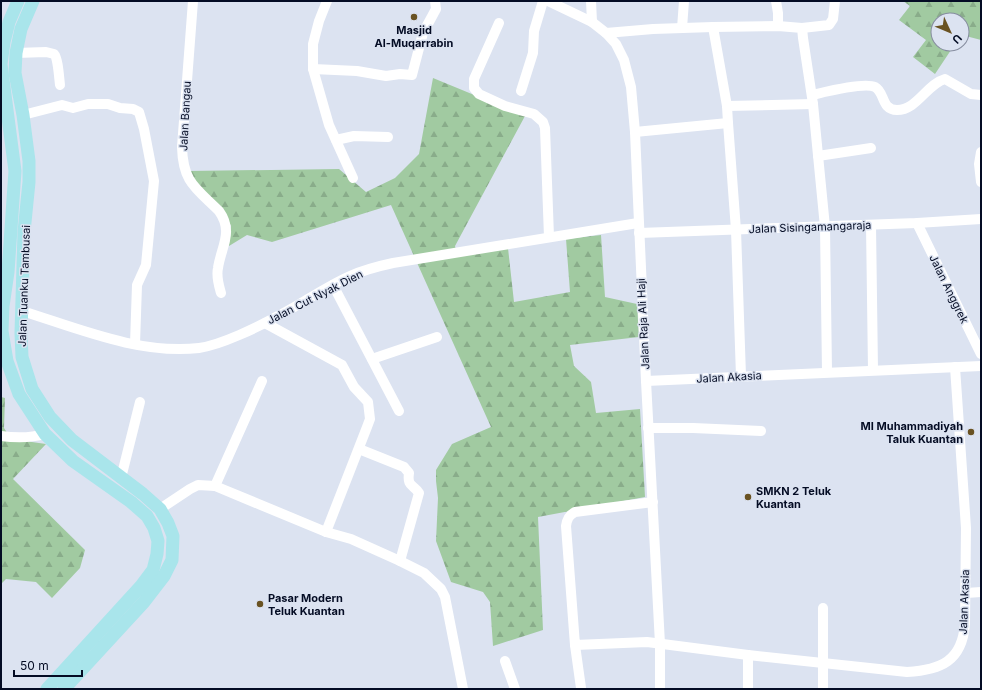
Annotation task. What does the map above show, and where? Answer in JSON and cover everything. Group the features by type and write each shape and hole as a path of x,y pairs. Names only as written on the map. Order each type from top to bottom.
{"main road":[{"name":"Jalan Tuanku Tambusai","path":"18,1 9,22 1,64 15,171 8,272 2,306 2,331 7,361 19,394 45,434 73,460 131,502 147,516 154,528 158,540 157,554 153,570 78,665 64,689"},
{"name":"Jalan Tuanku Tambusai","path":"33,1 21,29 16,53 15,73 23,115 29,175 24,232 21,333 22,357 32,389 50,417 72,440 143,494 160,509 173,536 173,547 169,566 164,576 144,602 78,665 47,689"},
{"path":"10,230 24,232"},
{"path":"19,394 32,389"}],"street":[{"name":"Jalan Bangau","path":"193,1 182,147 183,162 190,181 223,216 227,232 217,269 221,293"},
{"path":"327,1 319,21 313,44 313,69 329,125 352,178"},
{"path":"313,69 357,71 386,76 400,74 412,75 423,33 436,9 435,1"},
{"path":"521,91 533,53 534,31 543,1"},
{"path":"591,1 592,22"},
{"path":"682,28 684,1"},
{"path":"776,1 778,26"},
{"path":"606,33 652,29 778,26 802,28 829,25 833,19 834,1"},
{"name":"Jalan Raja Ali Haji","path":"554,2 592,22 606,33 616,44 624,60 631,87 635,132 648,428 660,644 660,689"},
{"path":"498,23 474,79 473,85 476,91 484,97 505,106 534,114 543,122 545,128 549,237"},
{"path":"713,27 727,106 736,230 741,376"},
{"path":"802,28 812,99 825,226 827,372"},
{"path":"16,53 46,52 54,54 57,58 57,70 60,85"},
{"path":"727,106 812,99 851,87 874,87 879,90 888,107 892,110 897,110 909,107 935,84 945,79 970,94 981,95"},
{"path":"23,115 62,105 73,108 88,104 108,104 120,108 133,109 139,112 144,129 154,181 146,265 137,285 135,344"},
{"path":"635,132 728,123"},
{"path":"336,140 354,136 388,137"},
{"path":"818,156 871,148"},
{"path":"981,152 979,164 981,182"},
{"name":"Jalan Sisingamangaraja","path":"639,228 736,230 917,224 981,219"},
{"name":"Jalan Anggrek","path":"917,224 981,354"},
{"path":"871,225 873,370"},
{"name":"Jalan Cut Nyak Dien","path":"22,311 105,337 135,344 159,348 181,349 201,347 221,342 266,323 350,276 393,263 549,237 639,228"},
{"path":"333,285 399,411"},
{"path":"266,323 338,362 345,368 354,387 368,402 370,419 326,532"},
{"path":"372,359 438,337"},
{"name":"Jalan Akasia","path":"646,381 981,366"},
{"name":"Jalan Akasia","path":"575,645 647,642 748,655 907,672 923,671 933,668 950,659 958,651 962,644 965,624 966,593 966,528 955,367"},
{"path":"215,486 262,381"},
{"path":"121,478 140,402"},
{"path":"648,428 693,428 761,432"},
{"path":"1,436 35,436 45,434"},
{"path":"359,449 404,467 409,473 409,484 419,493 400,561"},
{"path":"160,509 198,485 215,486 326,532 351,539 424,573 440,589 445,597 463,689"},
{"path":"581,688 575,645 566,526 567,519 575,512 652,502"},
{"path":"966,593 981,592"},
{"path":"823,608 823,689"},
{"path":"748,655 748,689"},
{"path":"505,661 515,689"}],"green space":[{"path":"903,1 981,1 981,40 970,37 970,12 930,12 930,52 950,52 935,74 913,57 926,40 899,20 910,6"},
{"path":"433,78 525,116 455,246 457,255 508,248 514,302 570,292 566,239 601,235 605,297 637,304 639,337 570,345 574,366 591,382 596,413 640,409 645,497 538,517 543,630 493,646 490,602 483,592 451,582 436,541 438,498 436,470 452,444 491,427 391,205 272,242 247,235 229,246 231,226 225,214 194,183 188,171 339,169 366,192 395,178 419,154"},
{"path":"1,397 5,398 4,428 11,439 46,444 13,479 85,550 80,568 52,598 36,582 6,579 1,584"}],"place":[{"name":"Masjid Al-Muqarrabin","path":"414,17"},
{"name":"MI Muhammadiyah Taluk Kuantan","path":"971,432"},
{"name":"SMKN 2 Teluk Kuantan","path":"748,497"},
{"name":"Pasar Modern Teluk Kuantan","path":"260,604"}]}
